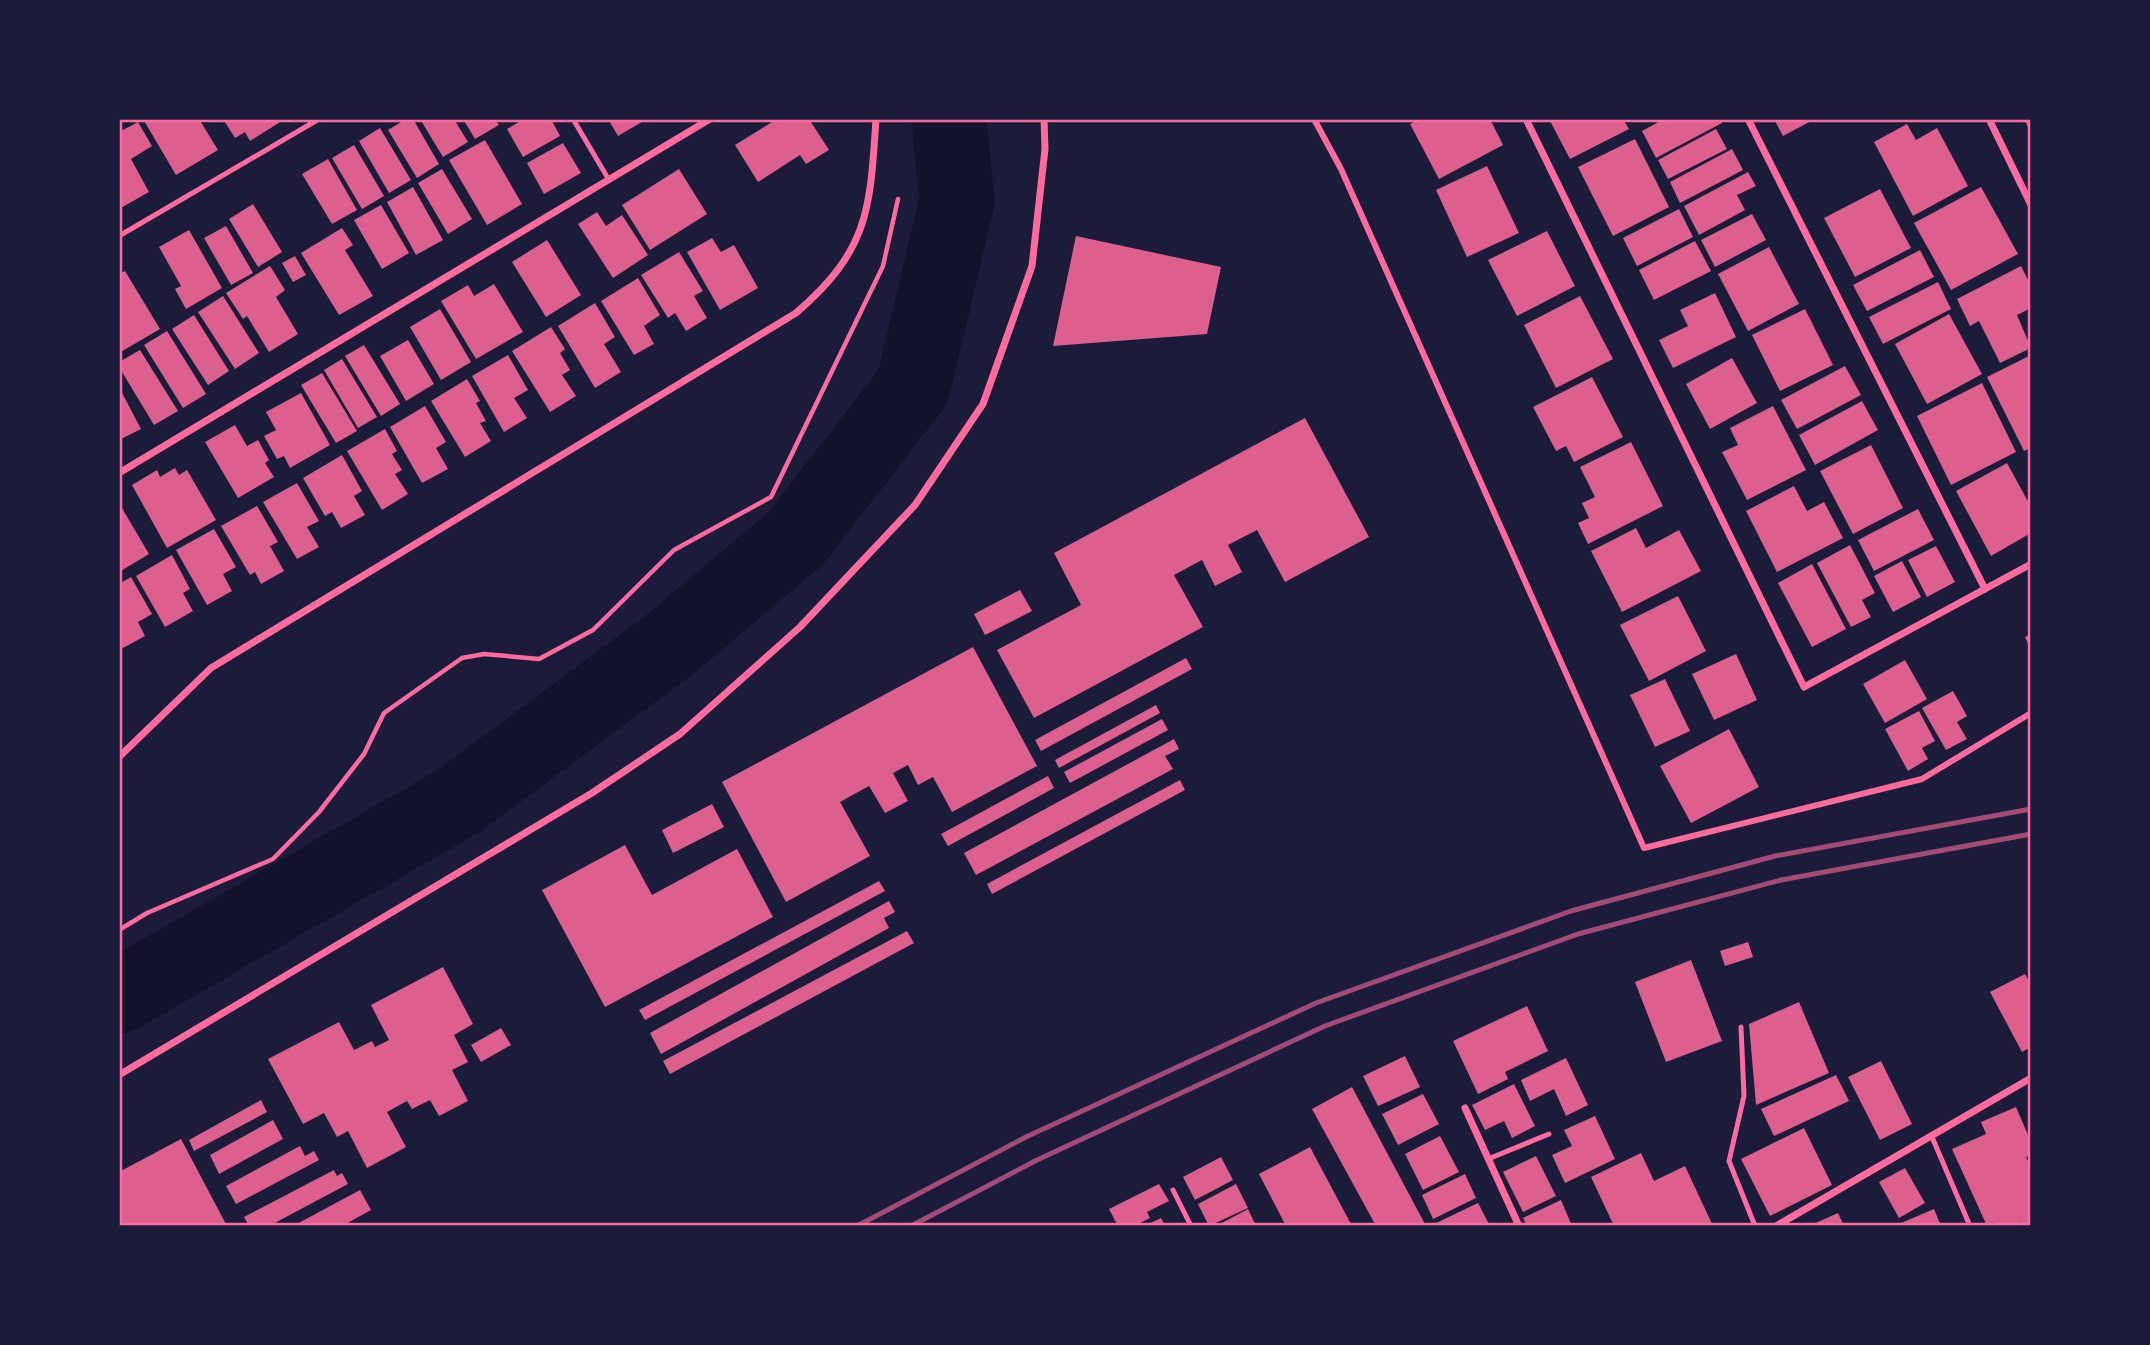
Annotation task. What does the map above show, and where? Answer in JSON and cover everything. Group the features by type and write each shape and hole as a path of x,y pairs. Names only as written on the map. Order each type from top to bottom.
{"street":[{"path":"119,473 710,119"},
{"path":"119,757 211,668 807,304 828,286 856,244 871,196 876,119"},
{"path":"119,1075 592,793 680,734 800,627 915,505 983,404 1032,266 1045,149 1044,119"},
{"path":"1314,119 1341,169 1644,848 1923,779 2031,713"},
{"path":"1526,119 1804,687 2031,564"},
{"path":"1748,119 1985,589"},
{"path":"1989,119 2031,205"},
{"path":"1776,1226 2031,1078"},
{"path":"1465,1108 1519,1226"}],"lane":[{"path":"119,236 319,119"},
{"path":"573,119 609,180"},
{"path":"1741,1027 1744,1096 1729,1161 1755,1226"},
{"path":"1488,1159 1549,1134"},
{"path":"1932,1137 1970,1226"},
{"path":"1173,1190 1191,1226"}],"path":[{"path":"119,930 147,913 274,859 319,812 364,754 384,713 462,658 484,654 539,659 593,630 674,550 771,497 883,266 898,199"}],"building":[{"path":"143,119 199,119 218,150 176,175"},
{"path":"223,119 285,119 250,141 245,132 235,138"},
{"path":"406,119 413,119 439,164 417,178 388,130"},
{"path":"420,119 454,119 468,142 443,157"},
{"path":"463,119 495,119 499,125 475,139"},
{"path":"524,119 551,119 560,136 523,157 507,129"},
{"path":"608,119 647,119 618,136"},
{"path":"777,119 809,119 829,150 806,164 800,155 758,182 735,145"},
{"path":"1420,119 1490,119 1503,145 1439,179 1410,124"},
{"path":"1549,119 1623,119 1629,129 1570,159"},
{"path":"1664,119 1719,119 1722,123 1656,158 1642,131"},
{"path":"1774,119 1815,119 1783,136"},
{"path":"2024,119 2031,119 2031,133"},
{"path":"138,122 152,146 131,159 149,192 119,209 119,132"},
{"path":"1907,124 1916,140 1937,128 1968,186 1913,216 1874,142"},
{"path":"380,128 411,180 389,193 359,141"},
{"path":"1716,129 1727,149 1668,179 1658,160"},
{"path":"1635,139 1669,207 1613,236 1578,167"},
{"path":"485,140 522,204 487,225 449,160"},
{"path":"563,143 581,173 544,194 527,163"},
{"path":"354,145 384,196 362,209 332,158"},
{"path":"1732,149 1743,170 1680,203 1670,182"},
{"path":"328,159 357,210 332,224 302,174"},
{"path":"1487,166 1519,233 1467,257 1436,190"},
{"path":"442,169 472,219 448,234 418,183"},
{"path":"679,169 707,214 650,250 622,205"},
{"path":"1748,172 1756,186 1737,195 1745,210 1699,235 1684,206"},
{"path":"413,187 443,240 416,255 387,202"},
{"path":"1981,187 2018,254 1951,290 1914,223"},
{"path":"1880,189 1911,248 1855,277 1824,218"},
{"path":"253,204 282,252 258,267 229,219"},
{"path":"381,205 409,253 382,269 354,220"},
{"path":"1679,209 1693,237 1637,266 1623,238"},
{"path":"597,212 606,226 622,215 648,255 613,278 578,224"},
{"path":"1752,214 1766,240 1715,267 1701,240"},
{"path":"226,226 253,273 231,285 204,238"},
{"path":"342,228 353,245 345,250 373,296 339,315 301,253"},
{"path":"189,230 222,288 186,309 175,289 181,286 159,247"},
{"path":"1547,231 1575,286 1517,316 1488,260"},
{"path":"1076,236 1221,267 1207,334 1053,346"},
{"path":"712,238 721,252 734,245 758,288 720,310 687,252"},
{"path":"547,240 581,295 546,317 512,262"},
{"path":"1695,241 1711,271 1654,300 1639,270"},
{"path":"1769,247 1799,304 1748,331 1718,274"},
{"path":"1920,250 1934,277 1867,311 1853,285"},
{"path":"679,252 703,291 694,296 707,318 686,331 675,313 668,318 641,275"},
{"path":"295,256 306,275 293,282 282,263"},
{"path":"270,266 285,290 276,297 298,334 269,352 247,316 243,319 226,293"},
{"path":"2021,266 2031,286 2031,308 2017,315 2031,348 2000,363 1979,321 1970,326 1957,299"},
{"path":"125,271 160,329 119,353 119,274"},
{"path":"638,278 660,315 644,326 654,344 634,355 601,301"},
{"path":"1938,282 1951,309 1883,344 1869,317"},
{"path":"494,284 523,332 476,359 441,301 468,285 474,296"},
{"path":"1715,293 1736,337 1673,368 1659,340 1688,326 1680,310"},
{"path":"223,296 259,353 235,369 198,312"},
{"path":"1580,296 1613,359 1556,388 1524,325"},
{"path":"595,303 615,337 604,344 621,372 595,388 558,326"},
{"path":"440,309 471,362 441,380 410,327"},
{"path":"1805,309 1833,365 1780,391 1752,335"},
{"path":"1949,314 1982,374 1927,404 1895,344"},
{"path":"194,315 229,371 208,385 172,329"},
{"path":"551,327 565,349 560,353 570,370 562,375 576,396 550,412 512,351"},
{"path":"167,331 206,394 183,408 144,345"},
{"path":"408,340 434,384 406,401 380,356"},
{"path":"364,345 400,404 381,416 345,356"},
{"path":"140,350 178,411 154,425 119,367 119,362"},
{"path":"508,355 528,390 514,398 527,418 504,432 472,376"},
{"path":"2031,355 2031,448 2024,451 1987,377"},
{"path":"1732,358 1757,403 1710,429 1686,384"},
{"path":"342,359 377,417 358,428 324,370"},
{"path":"1845,366 1861,395 1797,429 1781,400"},
{"path":"322,373 357,431 336,443 301,385"},
{"path":"1592,377 1623,437 1574,462 1566,446 1556,451 1533,407"},
{"path":"467,379 480,401 476,403 486,421 480,423 491,441 465,457 431,401"},
{"path":"1982,383 2016,452 1951,485 1917,416"},
{"path":"119,387 141,429 119,440"},
{"path":"301,393 330,445 290,468 284,456 277,459 264,436 276,430 266,412"},
{"path":"1862,401 1878,430 1815,465 1799,435"},
{"path":"425,406 446,442 436,448 448,469 422,483 390,427"},
{"path":"1773,406 1806,470 1747,500 1722,452 1738,445 1730,428"},
{"path":"1305,418 1369,537 1285,582 1257,530 1228,545 1242,572 1215,586 1202,560 1174,575 1203,627 1034,718 997,650 1081,605 1054,553"},
{"path":"235,425 247,446 258,440 269,460 265,463 274,477 238,498 205,442"},
{"path":"385,429 397,451 392,454 402,470 395,474 408,494 382,510 347,451"},
{"path":"1631,442 1663,506 1588,544 1578,523 1589,518 1582,503 1595,497 1580,467"},
{"path":"1871,445 1903,508 1853,534 1820,471"},
{"path":"342,455 362,491 354,496 365,515 341,528 332,512 325,516 303,478"},
{"path":"2007,463 2031,507 2031,533 1991,556 1956,491"},
{"path":"175,468 179,475 187,470 216,520 167,548 132,485 157,470 160,477"},
{"path":"297,483 319,521 307,527 319,547 297,559 263,502"},
{"path":"1794,486 1807,511 1824,502 1843,538 1777,572 1746,511"},
{"path":"119,503 149,554 119,572"},
{"path":"257,506 278,542 270,546 284,571 261,584 255,572 250,575 221,526"},
{"path":"1918,509 1934,540 1874,571 1858,540"},
{"path":"1636,528 1646,548 1679,530 1701,571 1622,612 1591,551"},
{"path":"214,529 236,567 223,574 232,591 207,605 176,550"},
{"path":"1850,545 1875,593 1862,600 1871,617 1851,627 1817,563"},
{"path":"1936,546 1955,582 1927,597 1908,560"},
{"path":"172,555 190,589 183,593 193,611 165,627 136,576"},
{"path":"1902,561 1921,597 1893,612 1874,576"},
{"path":"1812,564 1846,629 1812,647 1778,583"},
{"path":"131,577 152,614 138,622 145,636 123,648 119,641 119,584"},
{"path":"1020,590 1032,611 985,635 974,614"},
{"path":"1678,596 1706,651 1649,681 1620,625"},
{"path":"2031,634 2031,649 2025,637"},
{"path":"973,647 1037,766 952,812 933,777 918,785 908,765 893,773 908,801 885,813 869,786 840,802 870,856 786,902 722,782"},
{"path":"1736,654 1757,700 1714,720 1692,674"},
{"path":"1186,658 1192,669 1041,751 1035,740"},
{"path":"1905,660 1927,699 1885,723 1863,684"},
{"path":"1665,679 1690,731 1655,747 1630,695"},
{"path":"1953,691 1967,716 1957,722 1967,739 1946,750 1922,708"},
{"path":"1156,705 1160,713 1059,768 1055,760"},
{"path":"1919,711 1935,741 1922,748 1928,759 1908,771 1885,729"},
{"path":"1162,719 1168,730 1070,783 1064,772"},
{"path":"1729,729 1759,787 1691,823 1660,766"},
{"path":"1174,739 1179,749 1165,756 1173,769 976,875 964,853"},
{"path":"1048,776 1054,788 948,846 941,834"},
{"path":"1180,780 1185,790 992,894 987,884"},
{"path":"712,804 724,827 673,853 662,830"},
{"path":"625,845 652,895 737,849 773,917 605,1007 542,890"},
{"path":"879,881 885,891 645,1020 639,1010"},
{"path":"889,901 895,912 884,918 889,928 661,1054 650,1033"},
{"path":"907,931 914,943 670,1074 663,1061"},
{"path":"1748,942 1753,957 1725,966 1720,951"},
{"path":"1691,960 1722,1041 1666,1062 1635,982"},
{"path":"443,967 473,1024 454,1035 468,1062 452,1070 468,1101 439,1116 430,1100 412,1109 407,1101 387,1112 406,1147 367,1168 348,1131 337,1137 324,1113 303,1124 268,1059 339,1022 354,1050 372,1041 375,1047 389,1040 371,1005"},
{"path":"2025,974 2031,985 2031,1047 2022,1052 1990,992"},
{"path":"1799,1002 1829,1073 1756,1105 1749,1024"},
{"path":"1527,1006 1548,1051 1505,1072 1508,1079 1478,1094 1453,1041"},
{"path":"501,1028 511,1045 481,1062 471,1045"},
{"path":"1405,1056 1420,1087 1378,1106 1363,1076"},
{"path":"1566,1058 1588,1105 1566,1116 1554,1089 1530,1101 1521,1080"},
{"path":"1881,1061 1912,1124 1880,1140 1848,1077"},
{"path":"1836,1075 1849,1101 1774,1136 1761,1109"},
{"path":"1514,1084 1535,1126 1512,1138 1504,1121 1485,1130 1472,1105"},
{"path":"1352,1087 1426,1226 1376,1226 1312,1109"},
{"path":"1423,1094 1439,1124 1398,1145 1382,1114"},
{"path":"261,1100 267,1112 194,1151 189,1140"},
{"path":"2016,1107 2031,1142 2031,1155 2026,1157 2031,1167 2031,1222 2023,1226 1987,1226 1952,1149 1986,1134 1981,1122"},
{"path":"1595,1116 1615,1159 1565,1183 1552,1155 1572,1146 1564,1130"},
{"path":"273,1120 283,1139 219,1174 210,1155"},
{"path":"1804,1128 1832,1185 1770,1216 1741,1159"},
{"path":"1440,1136 1459,1172 1423,1190 1405,1154"},
{"path":"181,1139 227,1226 119,1226 119,1172"},
{"path":"300,1146 305,1156 314,1151 319,1160 236,1204 226,1186"},
{"path":"1310,1147 1352,1226 1286,1226 1259,1174"},
{"path":"1641,1153 1654,1181 1685,1166 1713,1226 1614,1226 1591,1177"},
{"path":"1536,1156 1556,1196 1523,1212 1503,1172"},
{"path":"1221,1157 1233,1180 1195,1200 1183,1177"},
{"path":"1905,1168 1925,1203 1899,1218 1879,1182"},
{"path":"334,1170 337,1176 342,1173 348,1184 269,1226 249,1226 244,1217"},
{"path":"1465,1174 1476,1198 1433,1219 1422,1195"},
{"path":"1159,1184 1169,1201 1147,1212 1150,1218 1134,1226 1118,1226 1109,1209"},
{"path":"1236,1184 1248,1208 1209,1226 1198,1204"},
{"path":"360,1190 371,1210 342,1226 293,1226"},
{"path":"1561,1200 1572,1226 1527,1226 1523,1218"},
{"path":"1478,1203 1489,1224 1435,1226 1434,1224"},
{"path":"1248,1209 1256,1226 1216,1226"},
{"path":"1934,1209 1941,1226 1894,1226"},
{"path":"1838,1213 1844,1226 1809,1226"},
{"path":"1161,1218 1165,1226 1144,1226"}],"waterway":[{"path":"119,996 457,802 668,646 795,539 913,387 957,201 949,119"}],"railway":[{"path":"857,1226 1026,1137 1316,1003 1571,911 1775,856 2031,809"},
{"path":"911,1226 1037,1160 1325,1026 1578,934 1781,880 2031,834"}]}
